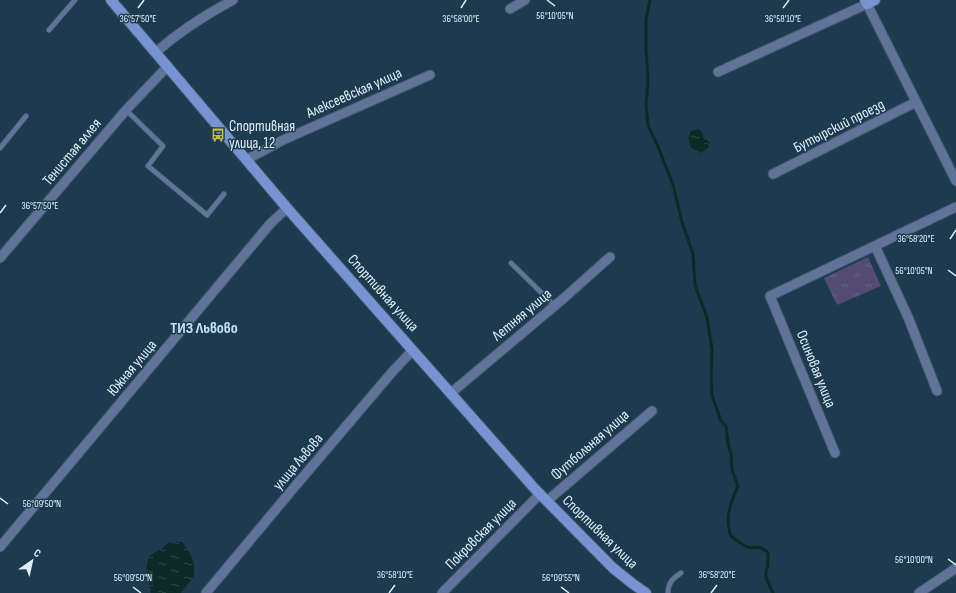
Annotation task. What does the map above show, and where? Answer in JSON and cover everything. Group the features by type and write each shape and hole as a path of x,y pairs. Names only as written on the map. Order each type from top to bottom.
{"street":[{"name":"Спортивная улица","path":"111,0 287,208 544,498 613,568 646,593"},
{"path":"156,52 193,23 233,0"},
{"path":"510,9 525,0"},
{"path":"718,72 869,1 916,102 956,181"},
{"name":"Тенистая аллея","path":"1,254 126,110 168,66"},
{"name":"Алексеевская улица","path":"246,160 282,140 430,75"},
{"name":"Бутырский проезд","path":"774,174 916,102"},
{"name":"Южная улица","path":"0,547 270,224 287,208"},
{"path":"937,390 908,317 875,246 956,208"},
{"name":"Осиновая улица","path":"835,453 770,296 875,246"},
{"name":"Летняя улица","path":"451,393 555,306 610,257"},
{"name":"улица Львова","path":"206,593 393,371 413,350"},
{"name":"Футбольная улица","path":"544,498 652,411"},
{"name":"Покровская улица","path":"442,593 544,498"},
{"path":"919,593 956,568"}],"lane":[{"path":"49,30 75,0"},
{"path":"126,110 163,146 148,166 207,215 224,194"},
{"path":"0,148 26,116"},
{"path":"511,263 555,306"},
{"path":"668,593 669,585 672,579 680,573"}],"green space":[{"path":"868,257 881,286 837,305 824,278"}],"water":[{"path":"698,129 701,131 704,139 710,143 710,145 701,153 691,148 688,138 691,131"},
{"path":"170,542 182,542 190,553 194,564 194,576 181,593 151,593 146,569 149,556"}],"waterway":[{"path":"650,0 646,19 648,81 646,105 648,125 673,185 682,222 693,254 695,285 707,318 712,349 712,395 721,421 726,426 732,470 738,486 728,517 730,533 731,536 738,542 751,548 760,548 768,553 766,578 773,593"}],"place":[{"name":"Спортивная улица, 12","path":"218,135"}],"district":[{"name":"ТИЗ Львово","path":"204,328"}]}
